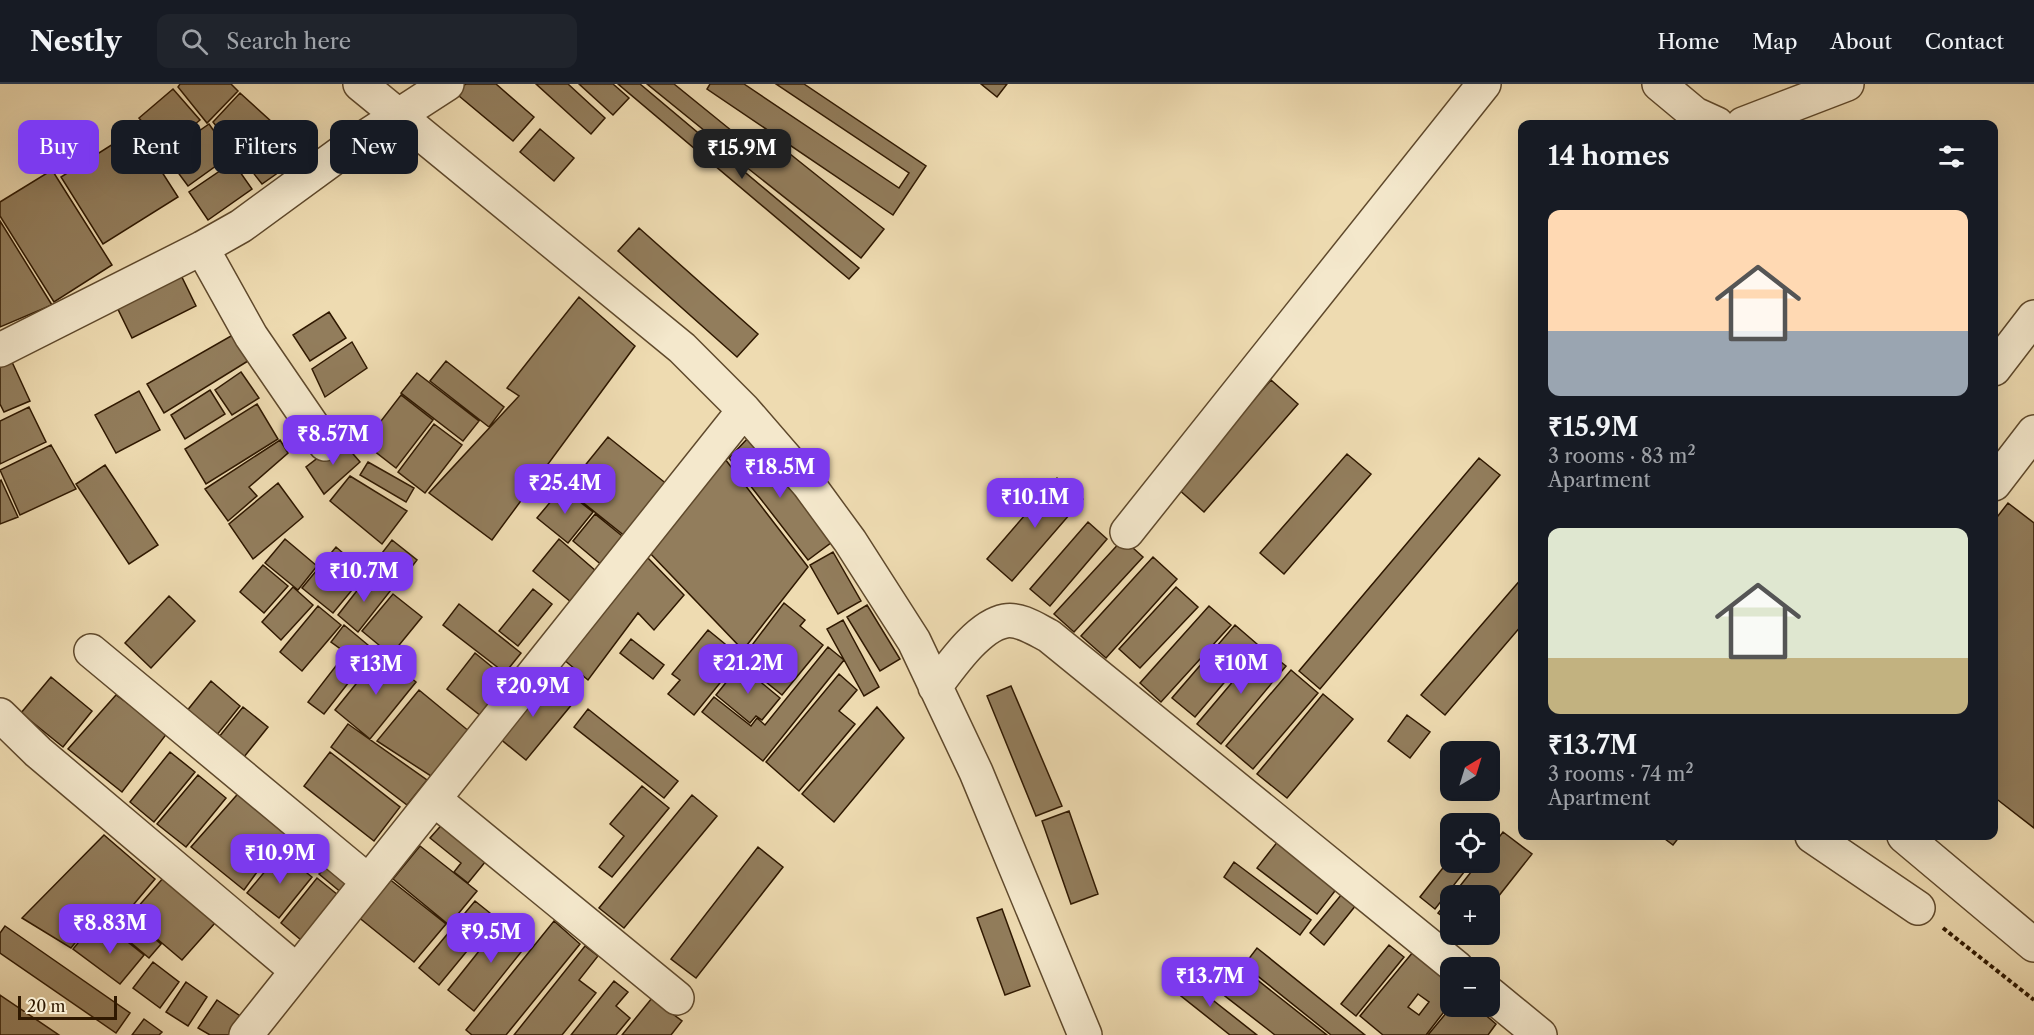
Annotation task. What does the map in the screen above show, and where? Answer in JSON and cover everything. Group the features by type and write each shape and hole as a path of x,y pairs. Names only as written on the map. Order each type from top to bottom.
{"street":[{"path":"360,84 682,348 744,410 809,485 850,541 914,641 976,772 1085,1035"},
{"path":"0,350 241,226 398,114 447,84"},
{"path":"1127,532 1484,84"},
{"path":"1659,84 1695,114 1708,120"},
{"path":"1753,120 1847,84"},
{"path":"202,248 251,336 325,444"},
{"path":"1998,364 2034,317"},
{"path":"246,1035 744,410"},
{"path":"1998,479 2034,432"},
{"path":"935,687 961,653 983,633 1006,620 1028,624 1048,636 1442,957"},
{"path":"91,651 368,881"},
{"path":"0,715 38,752 296,970"},
{"path":"434,799 677,998"},
{"path":"1818,840 1918,908"},
{"path":"1909,840 2034,945"},
{"path":"1500,1002 1540,1035"}],"path":[{"path":"1918,908 2034,1000"}],"building":[{"path":"180,84 231,84 238,91 207,123 178,87"},
{"path":"466,84 496,84 534,117 513,141 453,91"},
{"path":"536,84 568,84 605,118 591,134"},
{"path":"579,84 613,84 629,98 613,115"},
{"path":"618,84 640,84 859,268 849,279"},
{"path":"647,84 674,84 732,131 721,144"},
{"path":"710,84 744,84 899,188 909,173 776,84 804,84 926,166 893,215 707,89"},
{"path":"981,84 1007,84 997,97"},
{"path":"173,89 200,120 141,120 139,118"},
{"path":"240,93 270,120 215,120"},
{"path":"209,124 213,130 213,168 188,186 179,174 201,174 201,130"},
{"path":"540,129 574,158 554,181 520,152"},
{"path":"737,137 763,157 775,142 884,229 861,258 726,151"},
{"path":"111,145 111,174 163,174 178,197 103,244 61,177 66,174 99,174 99,153"},
{"path":"46,174 55,174 112,265 54,302 0,216 0,202"},
{"path":"215,174 241,174 252,189 208,220 189,192"},
{"path":"254,174 276,174 262,184"},
{"path":"0,221 52,305 0,327"},
{"path":"639,228 758,334 737,357 618,251"},
{"path":"175,263 196,306 132,338 111,295"},
{"path":"579,297 635,346 492,540 429,493 519,396 507,388"},
{"path":"329,312 346,338 310,361 293,335"},
{"path":"238,332 256,356 164,413 147,384"},
{"path":"352,342 367,368 325,397 312,369"},
{"path":"6,349 30,401 4,412 0,404 0,352"},
{"path":"446,361 504,407 489,427 430,381"},
{"path":"241,372 259,398 232,415 215,390"},
{"path":"417,373 479,421 463,441 401,393"},
{"path":"1271,380 1298,404 1204,512 1177,488"},
{"path":"210,390 225,414 185,439 171,415"},
{"path":"139,391 160,430 116,453 95,415"},
{"path":"401,395 433,420 396,468 364,443"},
{"path":"257,404 278,439 206,484 185,449"},
{"path":"29,407 46,442 0,464 0,421"},
{"path":"434,424 462,445 425,493 398,472"},
{"path":"750,436 832,542 808,560 729,458"},
{"path":"608,437 668,485 626,537 566,489"},
{"path":"280,440 288,453 249,487 257,496 228,521 205,489"},
{"path":"341,440 360,462 324,494 306,467"},
{"path":"51,445 76,489 20,515 0,470"},
{"path":"1347,454 1371,474 1284,574 1260,553"},
{"path":"1479,458 1500,475 1320,689 1299,671"},
{"path":"725,459 808,567 743,650 647,550"},
{"path":"368,462 414,488 406,502 360,475"},
{"path":"105,465 158,545 129,564 76,484"},
{"path":"350,476 407,511 382,544 330,501"},
{"path":"1057,478 1083,499 1012,581 987,559"},
{"path":"0,481 18,517 0,524"},
{"path":"278,483 303,517 253,559 229,524"},
{"path":"562,488 593,512 568,543 537,518"},
{"path":"2008,503 2034,523 2034,828 1998,800 1998,516"},
{"path":"595,514 632,544 610,572 573,541"},
{"path":"1088,522 1107,539 1050,606 1030,589"},
{"path":"285,539 317,566 298,590 265,563"},
{"path":"559,539 596,571 571,602 533,571"},
{"path":"1123,539 1143,557 1074,632 1054,614"},
{"path":"392,540 417,560 394,590 369,570"},
{"path":"336,547 366,573 333,613 302,588"},
{"path":"833,552 861,601 838,614 810,565"},
{"path":"647,557 684,595 654,630 638,613 588,680 563,659"},
{"path":"1153,557 1177,579 1106,658 1081,636"},
{"path":"263,565 288,586 264,613 240,592"},
{"path":"370,574 391,590 358,632 338,615"},
{"path":"1518,583 1518,630 1445,715 1421,695"},
{"path":"293,587 313,605 281,640 262,622"},
{"path":"1176,587 1198,607 1140,668 1119,649"},
{"path":"533,589 552,604 518,646 499,631"},
{"path":"393,594 422,617 391,655 362,631"},
{"path":"169,596 195,621 151,668 125,643"},
{"path":"784,603 805,620 800,626 823,645 782,695 740,661"},
{"path":"459,604 521,653 505,673 443,625"},
{"path":"867,605 900,659 880,671 847,617"},
{"path":"318,606 341,625 302,671 280,652"},
{"path":"1209,606 1231,625 1161,702 1140,683"},
{"path":"843,620 879,687 864,696 827,629"},
{"path":"344,625 374,650 324,714 308,702 346,653 331,642"},
{"path":"1235,625 1257,644 1195,717 1172,698"},
{"path":"708,630 741,657 694,715 668,694 680,680 672,674"},
{"path":"631,639 664,665 653,679 620,653"},
{"path":"828,647 844,660 763,761 702,712 714,697 751,726 757,718 765,725"},
{"path":"1262,647 1286,666 1221,744 1197,724"},
{"path":"381,653 416,682 370,739 335,710"},
{"path":"475,653 509,681 481,716 447,689"},
{"path":"740,665 780,698 762,720 756,716 750,723 716,695"},
{"path":"1291,670 1318,693 1253,769 1226,746"},
{"path":"839,674 857,690 839,711 855,724 799,791 766,762"},
{"path":"539,676 573,703 526,760 493,733"},
{"path":"51,677 92,711 63,747 21,713"},
{"path":"211,681 240,706 216,736 186,712"},
{"path":"1011,686 1062,806 1036,816 987,696"},
{"path":"419,690 470,732 434,778 377,741"},
{"path":"1323,694 1353,719 1287,798 1257,774"},
{"path":"116,695 168,732 122,792 68,749"},
{"path":"243,707 268,727 244,757 219,737"},
{"path":"877,707 904,738 834,822 802,794"},
{"path":"588,709 678,781 664,798 574,727"},
{"path":"1407,715 1430,732 1410,758 1388,741"},
{"path":"348,724 427,780 407,805 331,747"},
{"path":"170,752 195,772 154,822 130,802"},
{"path":"330,752 400,807 374,841 304,786"},
{"path":"198,775 226,798 186,847 157,824"},
{"path":"642,786 669,808 612,877 599,867 624,836 610,824"},
{"path":"243,788 291,825 244,890 191,847"},
{"path":"692,795 717,816 624,928 599,908"},
{"path":"1069,811 1098,894 1071,904 1042,821"},
{"path":"446,820 490,856 468,883 454,872 461,863 430,838"},
{"path":"299,832 327,853 314,872 285,847"},
{"path":"1503,832 1532,854 1500,894 1500,885 1461,885 1470,873 1500,873 1500,836"},
{"path":"104,835 155,879 108,935 103,931 96,938 86,929 71,948 22,918"},
{"path":"1282,836 1342,882 1317,914 1257,868"},
{"path":"1666,840 1677,840 1673,845"},
{"path":"420,846 477,891 449,925 393,879"},
{"path":"758,847 783,867 696,978 671,959"},
{"path":"281,852 312,877 279,918 247,893"},
{"path":"333,862 361,882 349,899 319,874"},
{"path":"1234,862 1311,920 1300,935 1224,877"},
{"path":"171,869 223,914 182,960 130,916"},
{"path":"1440,872 1463,873 1454,885 1440,885 1440,903 1435,909 1420,897"},
{"path":"383,874 446,924 414,962 352,912"},
{"path":"317,878 338,895 301,940 281,923"},
{"path":"1346,889 1360,900 1324,945 1310,933"},
{"path":"475,901 495,917 439,985 419,968"},
{"path":"1002,909 1030,986 1005,995 977,918"},
{"path":"507,916 533,937 474,1011 448,990"},
{"path":"128,917 161,944 149,958 117,931"},
{"path":"554,921 580,944 506,1035 472,1035 466,1030"},
{"path":"5,926 130,1013 116,1033 0,953 0,933"},
{"path":"114,931 144,955 120,984 73,949 87,932 96,940 102,932 109,938"},
{"path":"1389,945 1404,957 1356,1016 1341,1004"},
{"path":"585,946 598,956 579,980 596,993 562,1035 514,1035"},
{"path":"1257,948 1365,1035 1331,1035 1244,965"},
{"path":"1413,952 1440,975 1440,1017 1426,1035 1383,1035 1360,1016","holes":["1418,994 1429,1002 1419,1015 1408,1007"]},
{"path":"153,962 179,982 160,1008 133,988"},
{"path":"1236,963 1327,1035 1275,1035 1216,989"},
{"path":"1181,975 1257,1035 1230,1035 1171,988"},
{"path":"614,981 628,992 616,1006 630,1018 616,1035 571,1035"},
{"path":"186,982 207,997 188,1026 166,1012"},
{"path":"0,995 59,1035 0,1035"},
{"path":"652,998 682,1021 671,1035 622,1035"},
{"path":"217,1000 249,1022 241,1035 210,1035 198,1028"},
{"path":"1443,1017 1488,1017 1496,1024 1488,1035 1428,1035"},
{"path":"144,1019 162,1032 159,1035 132,1035"}]}
